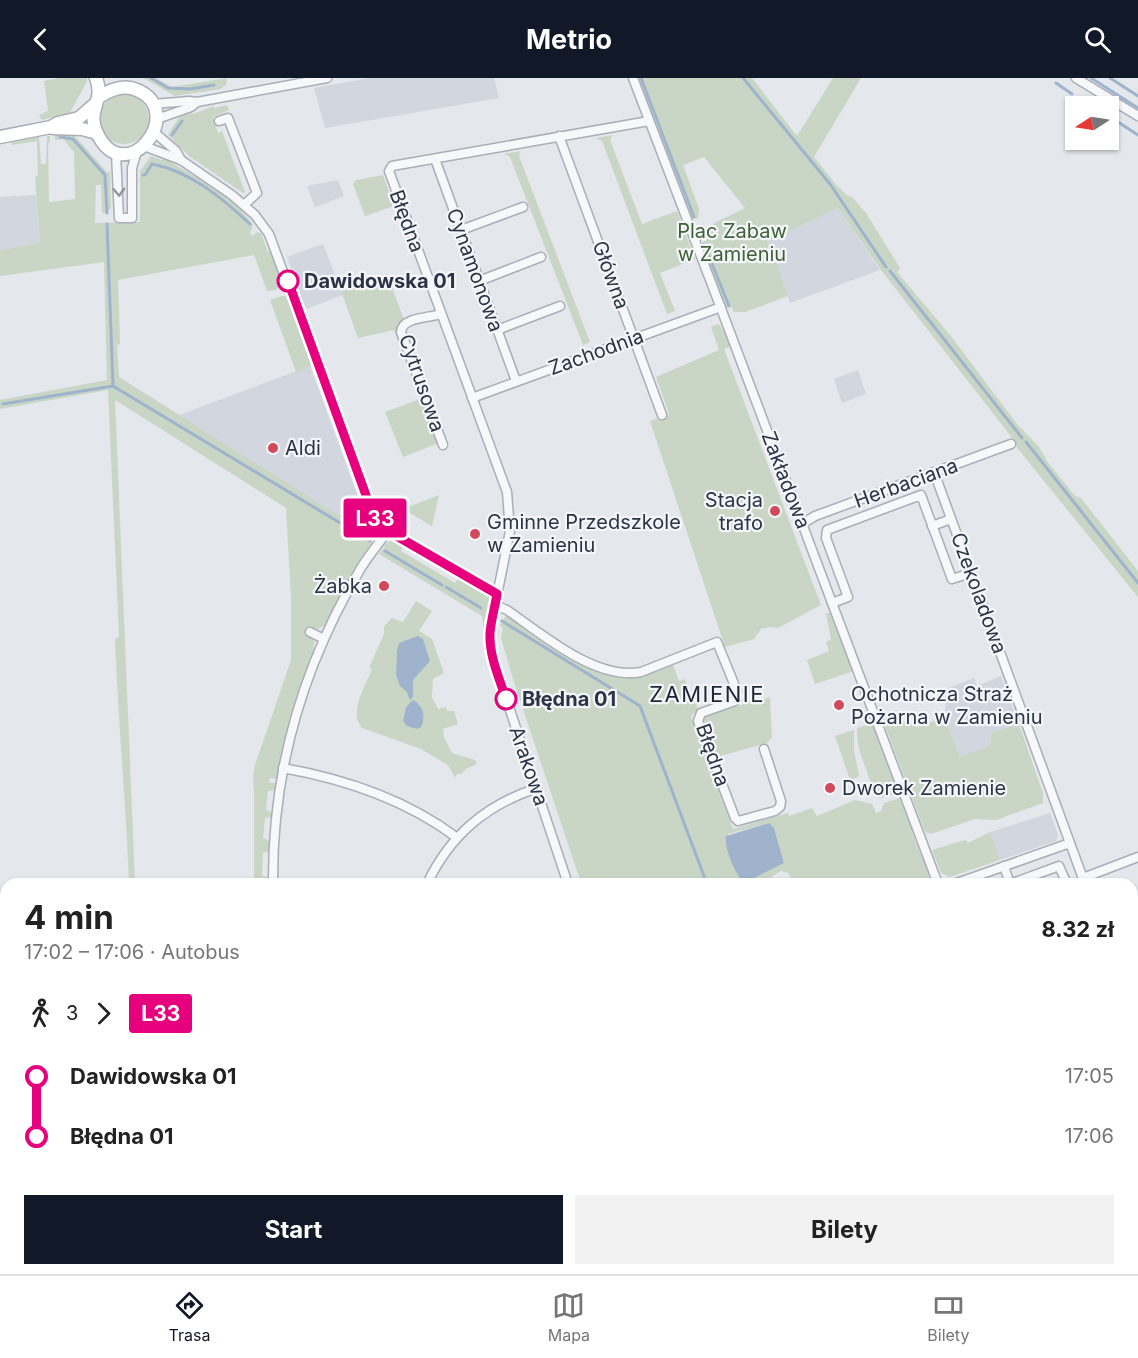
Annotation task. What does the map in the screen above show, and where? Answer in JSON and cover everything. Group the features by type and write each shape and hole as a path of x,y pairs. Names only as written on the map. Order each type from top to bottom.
{"street":[{"path":"96,78 99,88 93,120 102,141 116,153 127,154 141,148 182,160"},
{"path":"115,78 126,87 144,93 153,104 157,119 154,132 141,148 132,168 132,218 119,218 116,153"},
{"path":"157,119 197,102 327,78"},
{"name":"Zakładowa","path":"633,78 936,878"},
{"path":"1076,78 1138,116"},
{"path":"0,137 51,127 83,116 109,91 126,87"},
{"path":"153,104 189,100 197,102"},
{"path":"219,121 228,118 257,193 244,205"},
{"name":"Błędna","path":"497,594 510,531 509,503 503,480 389,171 392,166 649,121"},
{"path":"51,127 82,129 97,133"},
{"path":"154,132 176,151 182,160 244,205 259,220 272,240 371,509 378,522 388,531 497,594"},
{"name":"Główna","path":"560,136 662,415"},
{"name":"Cynamonowa","path":"435,159 516,381"},
{"path":"461,230 523,207"},
{"path":"479,281 542,257"},
{"path":"497,330 560,306"},
{"name":"Zachodnia","path":"472,398 721,307"},
{"name":"Cytrusowa","path":"441,314 406,322 401,327 401,332 443,445"},
{"name":"Herbaciana","path":"802,524 815,516 1011,444"},
{"name":"Czekoladowa","path":"934,472 1083,878"},
{"path":"832,603 848,597 826,538 827,530 921,495 952,579 971,573"},
{"path":"932,526 951,519"},
{"path":"273,878 275,828 283,768 300,699 324,639 363,565 388,531"},
{"name":"Arakowa","path":"497,594 490,634 491,653 566,878"},
{"name":"Błędna","path":"495,605 507,610 582,660 597,668 614,672 627,674 640,672 717,642 739,696 735,701 701,713 698,718 738,821 776,812 780,807 781,801 764,749"},
{"path":"310,632 324,639"},
{"path":"283,768 334,778 384,796 429,819 456,837"},
{"path":"430,878 456,837 501,803 537,788"},
{"path":"971,878 1070,843"},
{"path":"1089,878 1138,857"},
{"path":"1004,866 1008,878"},
{"path":"1026,878 1059,866 1064,878"}],"shaded area":[{"path":"370,78 494,78 499,98 325,128 314,88"},
{"path":"338,180 344,196 315,207 307,186"},
{"path":"36,195 40,243 0,250 0,197"},
{"path":"838,208 880,270 790,303 768,241"},
{"path":"323,244 343,295 306,309 287,257"},
{"path":"310,366 365,516 369,516 372,522 366,524 362,530 179,415"},
{"path":"858,370 866,394 842,403 834,379"},
{"path":"1001,676 1019,724 991,733 990,746 960,758 944,717 948,688 974,678 977,686"},
{"path":"1050,813 1058,835 1056,841 1000,860 990,832"}],"green space":[{"path":"60,78 87,78 87,81 70,113 42,120 39,115 48,111 44,81"},
{"path":"143,78 156,78 172,87 227,78 226,85 220,89 175,96"},
{"name":"Plac Zabaw w Zamieniu","path":"638,78 752,78 797,136 833,78 861,78 814,157 837,186 852,197 866,213 900,268 897,272 950,335 1017,424 1039,447 1049,464 1075,496 1081,498 1138,571 1138,597 1018,449 1010,435 881,270 838,208 768,241 788,296 745,312 734,312 731,306 726,308 702,244 706,241 702,229 745,208 704,157 683,165 699,209 698,219 692,218"},
{"path":"124,94 142,101 149,119 142,137 124,144 106,137 99,119 106,101"},
{"path":"227,105 229,110 213,117 218,133 222,131 245,192 243,193 189,156 168,135 179,117 214,106 214,108"},
{"path":"55,135 74,135 107,172 110,172 111,209 108,213 102,213 101,185 96,185 95,223 140,222 140,171 151,156 162,160 164,158 212,187 245,215 253,225 250,233 252,236 257,232 261,233 268,252 271,251 283,283 276,290 267,291 254,255 118,280 119,377 362,530 366,524 372,522 379,534 351,576 325,625 318,629 313,628 309,635 314,641 313,652 292,709 277,779 270,778 269,783 276,783 275,790 268,791 266,810 273,813 271,817 265,818 263,838 270,841 270,851 263,853 262,876 268,878 254,878 253,778 255,765 291,660 291,598 286,508 115,400 135,878 129,878 115,639 119,637 108,390 0,409 0,400 107,380 104,262 0,276 0,250 40,243 35,177 38,176 37,141 12,145 11,142 39,137 41,164 46,164 47,136 50,136 50,143 48,143 49,202 75,199 74,152 63,139 55,140"},
{"path":"613,135 610,140 642,224 677,211 695,259 660,273 675,311 667,314 602,141 596,138"},
{"path":"520,151 519,156 590,342 583,345 510,157 504,154"},
{"path":"383,175 394,206 365,216 353,184 356,180"},
{"path":"387,274 404,320 401,324 439,443 403,457 385,412 420,399 394,330 358,338 341,291"},
{"path":"287,296 290,301 313,365 296,372 270,300"},
{"path":"719,324 730,347 724,349 821,605 778,628 761,629 754,639 725,647 650,421 669,414 656,377 719,350 711,327"},
{"path":"439,495 432,526 403,509"},
{"path":"391,540 403,547 401,551 455,583 459,577 490,596 486,632 484,633 482,616 379,554"},
{"path":"416,601 432,611 419,631 432,639 444,673 433,679 432,697 438,709 446,707 447,711 454,711 458,724 443,729 444,737 452,753 475,760 477,764 457,774 455,778 448,765 421,749 362,728 358,722 357,707 372,669 369,668 384,634 384,626 392,618 403,622"},
{"path":"826,613 832,613 854,671 815,684 807,660 829,651 826,642 831,640"},
{"path":"507,614 583,664 616,675 639,677 673,665 679,681 685,679 698,709 691,716 733,829 788,813 789,816 812,808 817,816 855,800 872,804 876,813 881,811 884,803 900,798 929,878 791,878 788,873 781,871 770,878 752,878 784,863 774,828 769,823 728,834 731,853 741,878 579,878 513,679 501,638 503,628 500,625"},
{"path":"770,697 772,737 767,743 717,757 703,722 706,716 742,705 745,700 755,702"},
{"path":"897,712 900,719 917,727 944,717 960,757 990,746 991,733 1019,724 1043,793 1043,803 996,820 975,819 931,834 925,832 882,718"},
{"path":"874,723 899,789 892,795 877,798 860,753 857,736 857,728"},
{"path":"854,730 854,751 859,775 850,780 835,736"},
{"path":"990,832 1000,860 950,877 941,873 932,850 966,840 968,843"}],"water":[{"path":"418,636 423,639 430,661 413,680 413,697 410,700 407,692 400,686 396,675 397,651 399,643"},
{"path":"413,700 421,708 423,715 423,723 417,729 407,726 403,721 406,707"},
{"path":"769,823 774,828 784,863 754,878 740,878 731,861 726,836"}],"waterway":[{"path":"151,78 168,88 190,89 214,85"},
{"path":"641,78 694,217"},
{"path":"743,78 830,184 886,267"},
{"path":"1091,78 1138,108"},
{"path":"1110,78 1138,96"},
{"path":"1056,83 1072,94"},
{"path":"172,135 182,121"},
{"path":"1119,123 1138,135"},
{"path":"60,137 73,139 105,175 107,213"},
{"path":"143,175 152,164 179,173 217,195 250,224"},
{"path":"107,224 113,386"},
{"path":"704,244 729,306"},
{"path":"890,271 1022,438"},
{"path":"3,404 113,386 370,541"},
{"path":"1026,442 1138,583"},
{"path":"385,551 442,585"},
{"path":"446,587 481,608"},
{"path":"502,621 640,706 705,878"}],"bus line":[{"name":"L33","path":"288,281 371,509 378,522 388,531 497,594 490,634 492,657 506,699"}],"place":[{"name":"Dawidowska 01","path":"288,281"},
{"name":"Aldi","path":"273,448"},
{"name":"Stacja trafo","path":"775,511"},
{"name":"Gminne Przedszkole w Zamieniu","path":"475,534"},
{"name":"Żabka","path":"384,586"},
{"name":"Błędna 01","path":"506,699"},
{"name":"Ochotnicza Straż Pożarna w Zamieniu","path":"839,705"},
{"name":"Dworek Zamienie","path":"830,788"}],"district":[{"name":"ZAMIENIE","path":"707,694"}]}
